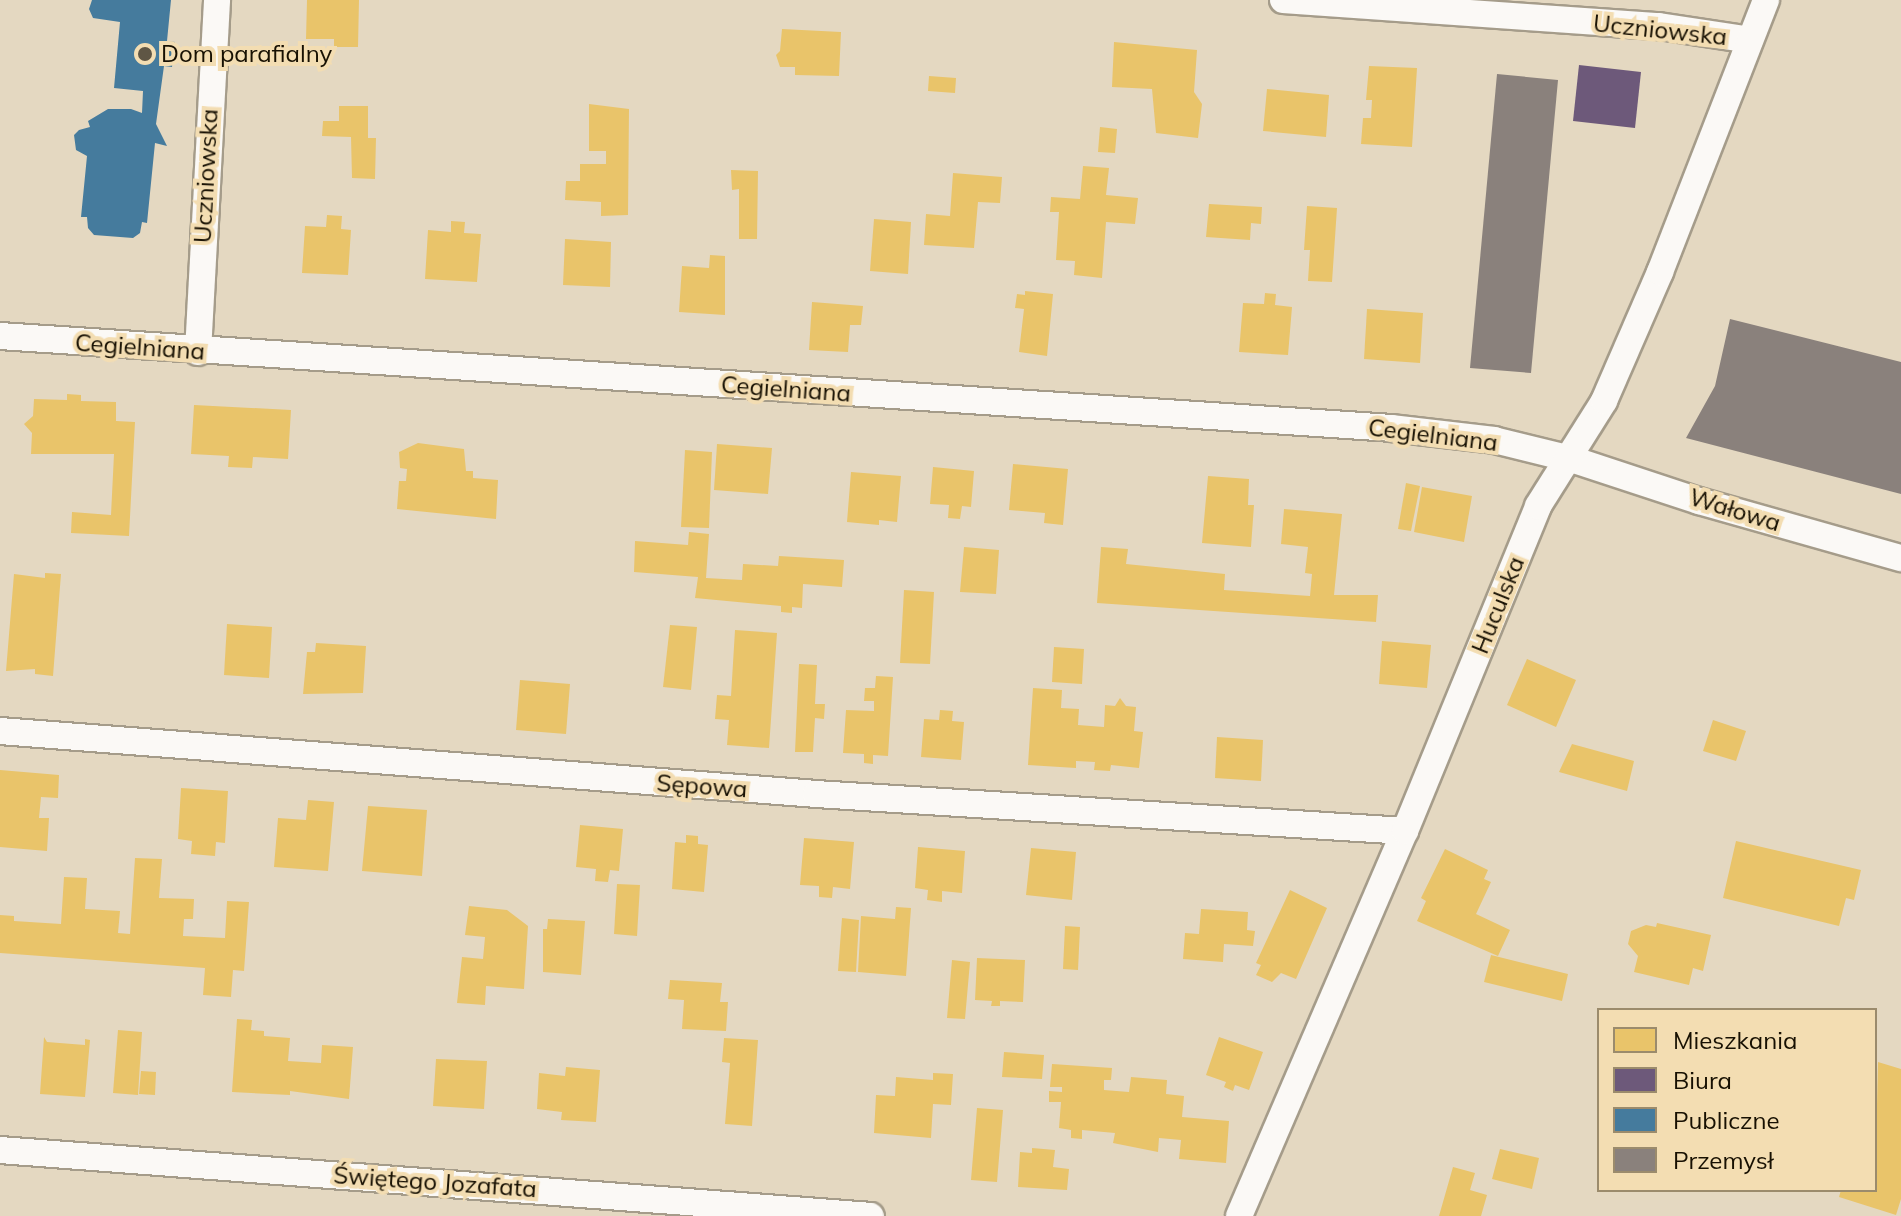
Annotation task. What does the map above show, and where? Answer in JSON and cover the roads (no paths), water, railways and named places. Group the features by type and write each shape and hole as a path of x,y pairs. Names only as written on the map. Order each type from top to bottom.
{"street":[{"name":"Uczniowska","path":"198,352 217,0"},
{"name":"Uczniowska","path":"1283,0 1659,26 1750,40"},
{"name":"Huculska","path":"1239,1216 1405,831 1538,506 1571,459 1604,401 1660,272 1766,0"},
{"name":"Cegielniana","path":"0,336 198,352 1391,428 1494,440 1571,459"},
{"name":"Wałowa","path":"1571,459 1699,501 1901,558"},
{"name":"Sępowa","path":"0,731 724,788 1405,831"},
{"name":"Świętego Jozafata","path":"0,1150 871,1216"}],"place":[{"name":"Dom parafialny","path":"145,54"}]}
